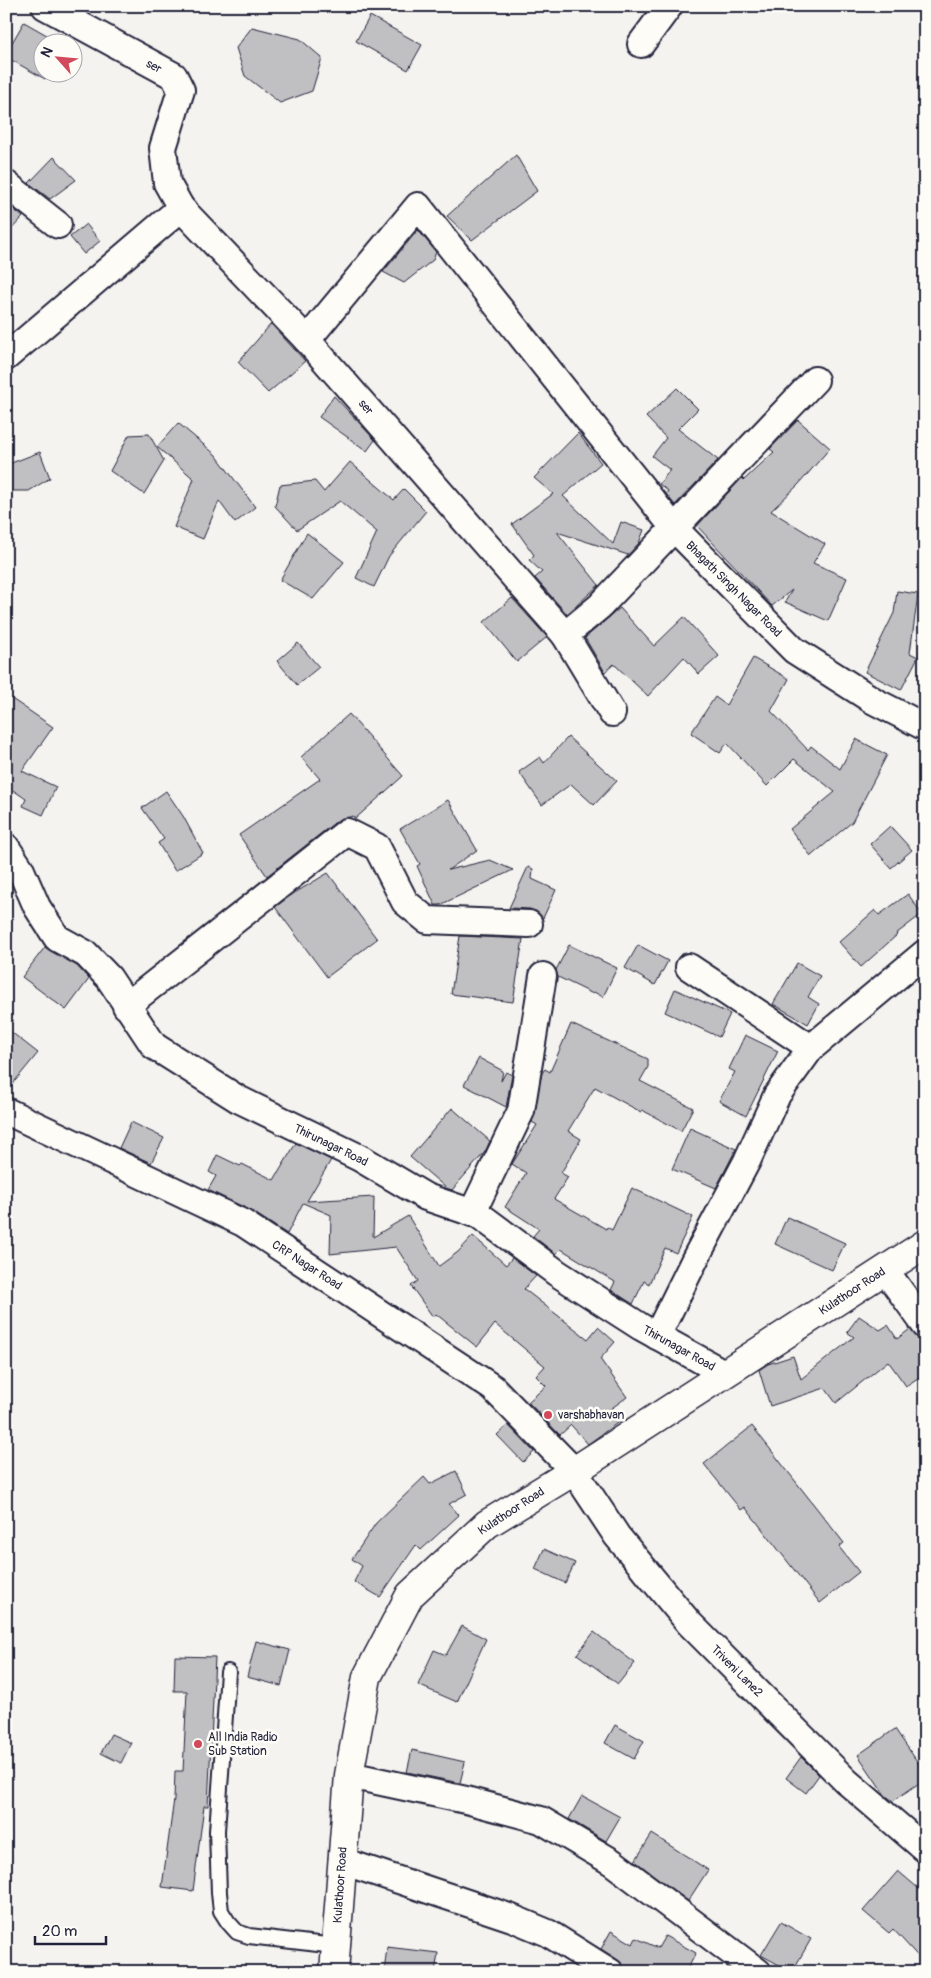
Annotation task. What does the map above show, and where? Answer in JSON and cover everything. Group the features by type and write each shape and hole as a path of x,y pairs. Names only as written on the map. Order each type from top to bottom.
{"main road":[{"name":"Kulathoor Road","path":"335,1959 349,1775 366,1676 410,1595 487,1524 574,1471 925,1244"}],"street":[{"name":"ser","path":"45,6 174,76 181,90 163,148 167,183 181,208 308,340 566,635 612,713"},
{"path":"641,44 669,6"},
{"path":"6,184 58,226"},
{"name":"Bhagath Singh Nagar Road","path":"308,340 418,206 674,528 794,650 874,701 925,727"},
{"path":"6,357 181,208"},
{"path":"566,635 600,606 815,380"},
{"path":"126,1006 347,832 378,847 405,902 427,920 530,924"},
{"name":"Thirunagar Road","path":"6,847 20,868 37,907 57,938 86,954 109,978 154,1046 238,1099 360,1158 426,1197 480,1215 557,1273 657,1336 724,1373"},
{"path":"657,1336 747,1161 777,1095 811,1048 925,953"},
{"path":"689,967 811,1048"},
{"path":"472,1213 521,1111 543,976"},
{"name":"CRP Nagar Road","path":"6,1111 243,1223 493,1388 574,1471"},
{"path":"885,1270 925,1325"},
{"name":"Triveni Lane2","path":"574,1471 618,1536 689,1623 846,1781 925,1849"},
{"path":"349,1775 466,1800 541,1820 612,1862 758,1972"},
{"path":"342,1861 548,1933 610,1972"}],"lane":[{"path":"228,1672 217,1831 221,1911 238,1932 335,1959"}],"building":[{"path":"370,16 422,45 408,70 356,41"},
{"path":"24,22 42,32 32,32 32,72 6,57 6,53"},
{"path":"252,27 300,39 322,58 312,91 280,103 245,76 236,48"},
{"path":"516,155 537,191 472,240 447,216"},
{"path":"54,157 76,180 50,199 29,183"},
{"path":"6,205 23,217 6,235"},
{"path":"86,224 100,241 84,254 70,237"},
{"path":"418,230 436,252 433,260 404,283 383,272"},
{"path":"271,324 305,361 268,393 238,362"},
{"path":"677,388 698,409 678,429 718,460 675,505 666,494 668,491 659,484 670,470 652,456 666,438 646,417"},
{"path":"334,396 375,440 367,451 319,417"},
{"path":"798,420 830,448 799,484 771,511 825,544 813,563 847,578 828,621 785,602 792,590 772,606 697,526 742,478 744,480 774,452 770,449"},
{"path":"178,423 216,455 255,507 235,523 219,501 203,539 174,527 194,479 157,447"},
{"path":"578,433 601,463 563,496 613,544 621,522 644,530 639,543 628,555 557,532 599,585 567,614 535,578 542,572 529,560 534,555 512,524 553,494 534,478"},
{"path":"149,434 164,461 144,494 110,471 129,435"},
{"path":"40,452 50,478 29,491 6,491 6,465"},
{"path":"350,462 394,500 404,489 426,511 389,556 374,587 356,578 377,532 340,501 297,530 275,506 280,485 315,481 324,492"},
{"path":"307,533 344,562 313,599 280,580"},
{"path":"897,591 918,594 910,653 918,657 901,690 865,672 894,613"},
{"path":"512,598 547,637 517,662 484,622"},
{"path":"620,608 654,646 684,617 719,656 699,674 684,657 648,696 614,664 605,672 585,638"},
{"path":"298,643 319,667 297,685 277,661"},
{"path":"753,658 789,679 771,711 808,750 811,746 840,769 856,739 887,755 852,822 811,856 790,829 835,792 794,759 767,786 727,743 720,753 691,733 715,697 726,705"},
{"path":"6,695 53,727 22,771 56,787 43,815 23,806 26,799 10,788 6,794"},
{"path":"349,714 403,776 355,819 353,816 338,820 267,876 239,835 320,779 301,757"},
{"path":"568,737 617,781 594,805 571,784 542,805 519,772 540,757 544,763"},
{"path":"166,791 183,816 203,853 175,871 158,843 164,839 142,808"},
{"path":"448,800 477,850 448,870 490,860 513,870 440,905 435,905 417,866 420,864 400,829"},
{"path":"890,826 912,850 891,868 870,844"},
{"path":"528,867 533,869 532,879 556,890 543,918 537,912 530,909 509,908"},
{"path":"328,873 377,939 327,977 275,907"},
{"path":"908,894 922,914 896,934 861,967 839,942 875,910 879,915"},
{"path":"460,936 523,939 513,1002 451,994"},
{"path":"569,945 617,968 603,997 558,977 556,970"},
{"path":"638,945 668,961 655,985 625,968"},
{"path":"45,947 77,966 89,979 66,1010 22,977"},
{"path":"797,963 820,976 808,997 819,1004 808,1024 773,1004"},
{"path":"675,989 730,1014 719,1037 665,1012"},
{"path":"571,1024 648,1059 648,1067 640,1081 693,1108 681,1131 595,1087 568,1131 581,1139 561,1173 568,1177 554,1199 606,1229 607,1227 612,1230 632,1188 693,1217 676,1253 665,1248 649,1284 644,1281 633,1304 611,1290 615,1282 561,1249 556,1254 533,1236 539,1229 505,1207 526,1173 512,1164 537,1125 532,1122 542,1073 545,1069 550,1072"},
{"path":"6,1028 38,1053 6,1092"},
{"path":"745,1035 778,1051 746,1116 719,1101 735,1072 729,1069"},
{"path":"479,1058 503,1071 501,1081 506,1072 512,1075 506,1107 464,1085"},
{"path":"452,1108 490,1141 485,1152 452,1190 446,1188 410,1157"},
{"path":"131,1122 164,1138 151,1163 119,1148"},
{"path":"690,1128 736,1149 716,1188 672,1169"},
{"path":"296,1143 331,1160 307,1201 374,1197 373,1237 408,1216 439,1266 458,1252 473,1236 506,1265 512,1258 536,1276 524,1289 588,1339 598,1327 615,1342 600,1359 627,1397 609,1410 620,1421 588,1444 571,1425 560,1435 528,1402 546,1386 536,1376 545,1366 495,1324 477,1347 436,1314 433,1317 411,1286 418,1281 396,1247 330,1254 331,1215 303,1203 287,1234 250,1210 208,1190 216,1176 209,1172 217,1155 240,1166 242,1164 274,1180"},
{"path":"787,1217 845,1243 832,1270 775,1244"},
{"path":"859,1316 880,1330 888,1325 897,1339 910,1329 925,1348 925,1373 906,1386 888,1361 836,1403 825,1388 770,1406 759,1370 768,1364 793,1356 801,1379 854,1337 847,1332"},
{"path":"508,1425 534,1452 523,1462 497,1435"},
{"path":"752,1426 844,1543 839,1547 859,1572 820,1603 745,1507 741,1510 704,1464"},
{"path":"456,1471 467,1494 449,1504 459,1515 421,1550 416,1545 380,1597 354,1582 362,1566 352,1559 376,1523 424,1477 430,1484"},
{"path":"544,1549 575,1563 565,1583 535,1569"},
{"path":"462,1626 486,1639 457,1702 418,1685 434,1650 446,1655"},
{"path":"594,1632 635,1663 618,1684 577,1654"},
{"path":"256,1641 290,1650 281,1686 247,1677"},
{"name":"All India Radio Sub Station","path":"175,1656 215,1657 208,1806 204,1806 193,1891 162,1887 174,1799 175,1771 183,1771 187,1691 174,1691"},
{"path":"615,1725 644,1741 634,1759 605,1743"},
{"path":"895,1729 925,1773 925,1779 893,1801 885,1795 858,1755"},
{"path":"111,1734 131,1743 121,1763 101,1753"},
{"path":"412,1750 465,1762 460,1783 407,1772"},
{"path":"801,1757 819,1775 806,1793 786,1778"},
{"path":"582,1796 620,1817 606,1841 569,1819"},
{"path":"652,1834 708,1870 688,1901 635,1861"},
{"path":"898,1871 925,1894 925,1964 893,1929 889,1933 863,1911"},
{"path":"781,1922 811,1939 792,1972 761,1955"},
{"path":"611,1931 633,1944 636,1938 658,1948 665,1936 696,1953 686,1972 633,1972 624,1968 618,1960 601,1949"},
{"path":"387,1947 438,1953 435,1972 384,1972"}],"place":[{"name":"varshabhavan","path":"548,1415"},
{"name":"All India Radio Sub Station","path":"198,1744"}]}
